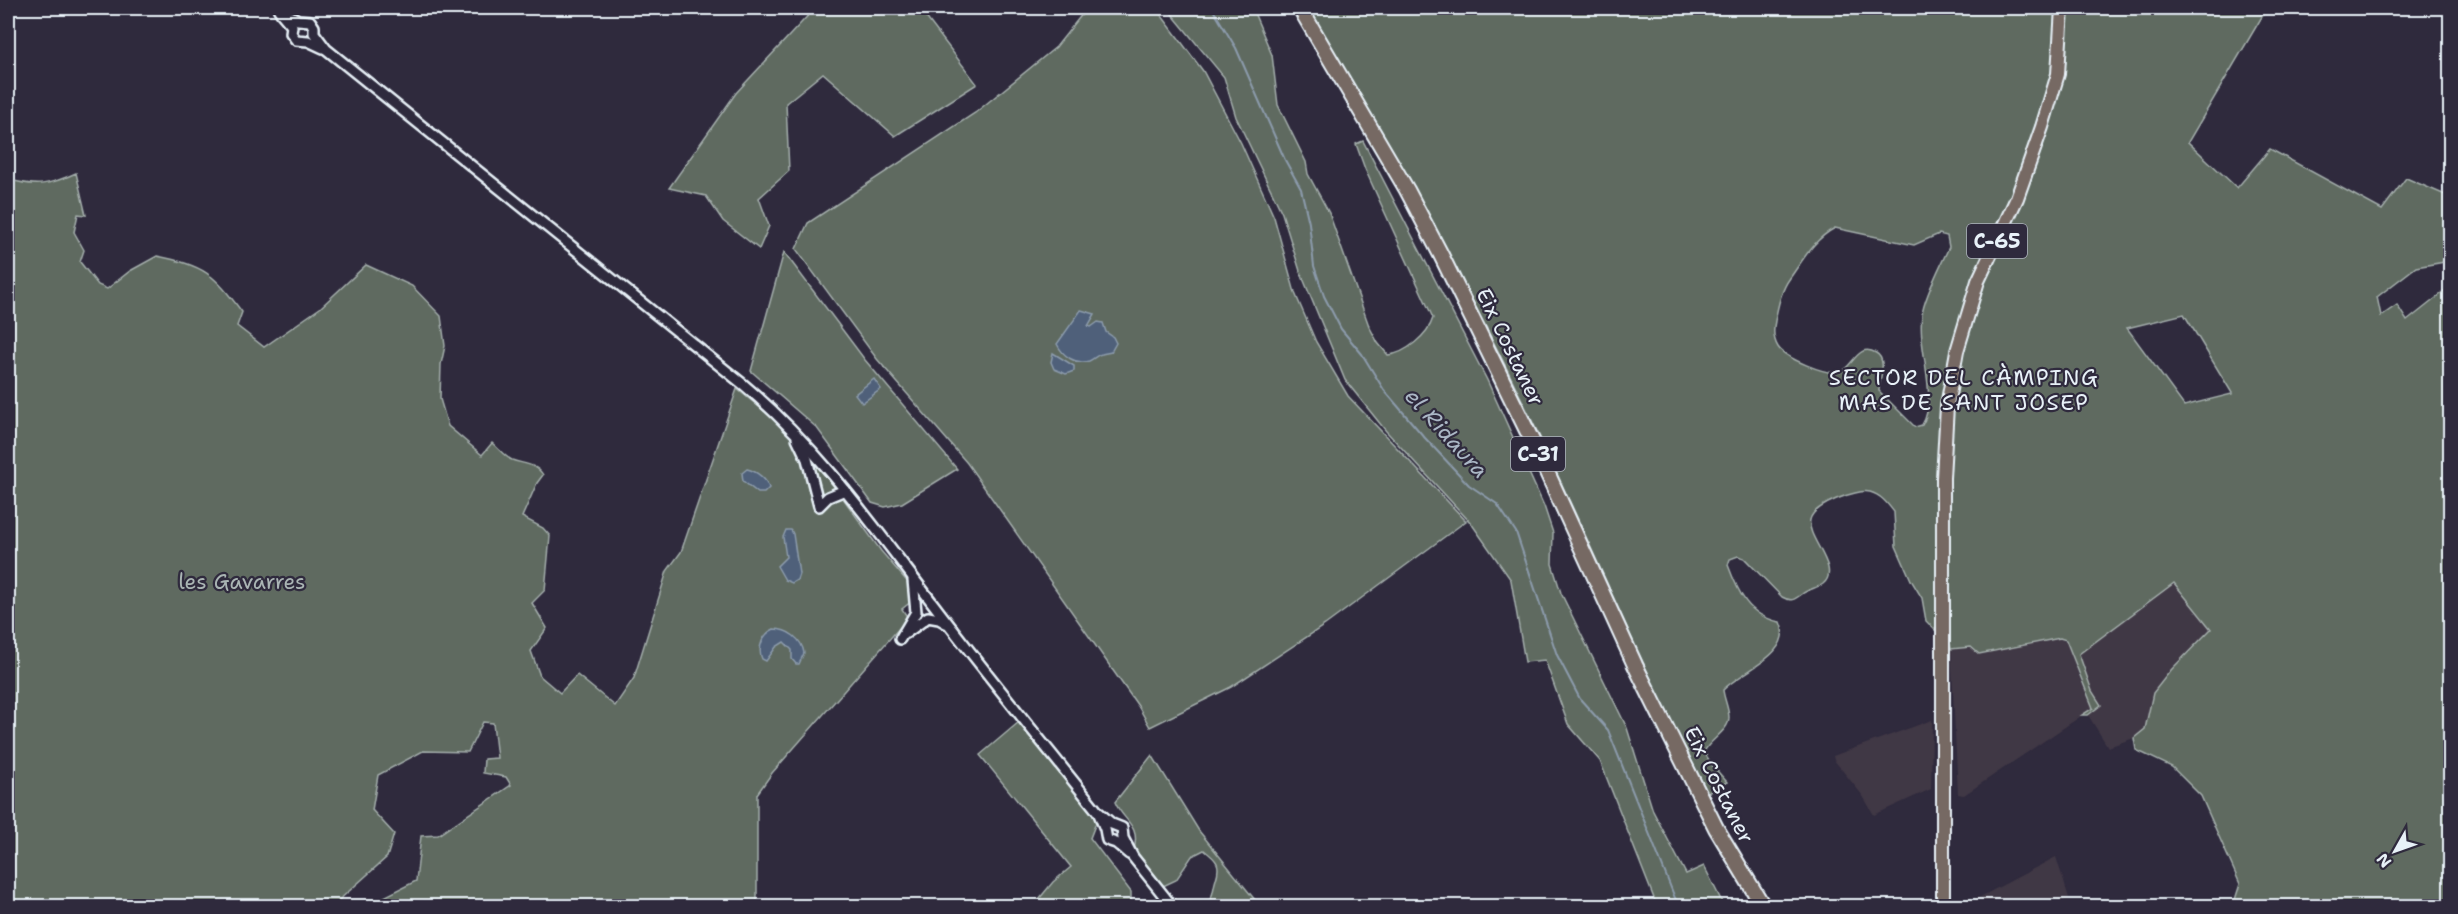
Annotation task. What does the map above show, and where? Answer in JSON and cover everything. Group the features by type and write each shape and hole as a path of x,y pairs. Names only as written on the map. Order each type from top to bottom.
{"highway":[{"name":"Eix Costaner","path":"1291,8 1363,125 1439,266 1498,382 1675,766 1757,905"},
{"name":"Eix Costaner","path":"1300,8 1407,190 1440,253 1536,449 1635,665 1757,905"}],"main road":[{"name":"C-65","path":"1943,906 1943,478 1950,380 1978,281 2017,198 2043,127 2058,74 2062,8"}],"street":[{"path":"277,9 295,23 310,21 314,27 311,37 301,42 295,39 291,33 295,23"},
{"path":"311,37 787,423 888,543 933,604 1109,827 1122,828 1120,841"},
{"path":"787,423 807,459 819,506 828,497 845,490"},
{"path":"912,575 916,612"},
{"path":"928,604 933,604 933,610 928,617 900,639 916,612 928,604"},
{"path":"928,617 949,624"},
{"path":"1109,827 1106,839 1120,841 1172,906"}],"shaded area":[{"path":"2174,582 2211,629 2171,670 2153,693 2145,729 2134,738 2108,747 2088,715 2101,705 2092,691 2079,654"},
{"path":"2060,638 2069,644 2079,676 2093,708 1964,795 1958,794 1951,649"},
{"path":"1932,720 1931,789 1874,815 1863,796 1833,756"},
{"path":"2056,857 2069,898 2053,906 1963,906"}],"green space":[{"path":"815,8 919,8 977,84 895,136 823,73 786,103 789,171 759,198 769,226 759,249 723,221 706,196 669,188 736,93"},
{"path":"1087,8 1156,8 1203,71 1241,143 1274,217 1295,293 1316,342 1348,396 1466,521 1325,625 1231,687 1150,727 1138,706 967,463 877,359 796,249 808,223 975,113 1056,47"},
{"path":"1167,8 1252,8 1272,55 1278,105 1306,162 1308,174 1329,213 1369,326 1388,355 1402,351 1415,342 1426,331 1433,318 1365,169 1356,144 1363,141 1487,380 1544,506 1553,533 1552,564 1561,593 1627,728 1653,811 1686,874 1704,866 1724,906 1657,906 1600,761 1568,724 1545,660 1525,662 1511,580 1471,523 1386,431 1345,380 1300,271 1282,213 1236,117 1224,77"},
{"path":"1306,8 1471,8 1478,14 1491,8 2258,8 2263,15 2188,142 2237,188 2270,149 2382,210 2406,178 2450,197 2450,261 2416,267 2377,297 2381,316 2397,305 2407,321 2450,287 2450,906 2233,906 2240,884 2201,796 2172,767 2136,750 2134,738 2145,729 2153,693 2171,670 2211,629 2174,583 2079,654 2092,691 2101,705 2088,715 2082,715 2093,708 2066,640 2060,638 1979,654 1971,647 1951,649 1949,634 1936,631 1926,621 1922,598 1896,546 1894,512 1881,497 1870,492 1855,493 1836,499 1813,514 1810,527 1826,562 1828,578 1823,584 1795,599 1782,597 1744,558 1738,556 1730,559 1728,565 1740,593 1760,614 1780,622 1783,633 1780,644 1773,653 1723,690 1729,715 1728,723 1704,752 1727,782 1706,794 1547,453 1474,303 1421,203","holes":["1835,228 1914,245 1939,234 1947,236 1949,247 1929,290 1922,315 1922,342 1928,387 1927,414 1922,425 1915,427 1879,391 1882,360 1876,353 1870,350 1860,353 1845,369 1834,373 1797,361 1776,344 1774,324 1784,288 1815,244","2184,314 2232,393 2232,394 2184,406 2127,328"]},
{"name":"les Gavarres","path":"76,173 86,215 78,214 74,232 84,250 80,262 98,285 107,289 130,271 157,256 186,263 207,273 224,288 242,312 237,326 264,347 320,308 366,265 412,286 441,316 445,346 441,364 440,399 448,426 482,455 492,443 509,459 533,466 543,475 522,517 543,528 550,536 545,590 532,603 547,628 531,651 540,676 560,693 577,675 615,706 634,678 667,571 681,552 737,389 784,427 817,462 881,551 911,586 912,601 902,609 908,618 772,773 757,794 757,906 375,906 382,898 416,881 421,836 438,835 511,785 506,777 483,773 484,759 497,758 493,723 483,722 468,752 423,751 378,775 372,810 394,834 387,857 338,901 342,906 8,906 8,179 27,184 43,184"},
{"path":"784,252 865,360 957,469 902,503 885,507 872,503 817,428 751,371"},
{"path":"1019,722 1097,820 1090,838 1131,892 1131,906 1045,906 1039,899 1053,882 1071,867 980,755"},
{"path":"1152,755 1199,831 1260,906 1205,906 1212,896 1218,866 1204,850 1192,856 1176,880 1163,886 1134,849 1133,828 1115,802"}],"water":[{"path":"1081,310 1095,314 1088,326 1091,327 1098,322 1103,323 1106,332 1113,337 1116,343 1111,352 1100,354 1084,362 1074,361 1057,344"},
{"path":"1053,353 1074,366 1074,371 1066,374 1054,369 1051,362"},
{"path":"874,379 881,389 862,403 855,394"},
{"path":"747,469 764,479 769,488 764,493 758,493 743,481 742,473"},
{"path":"786,530 791,530 793,534 799,574 797,580 792,583 785,580 777,566 786,557 783,537"},
{"path":"774,629 789,633 800,643 804,653 799,664 792,659 792,650 784,642 776,647 766,661 762,659 760,650 762,641"}],"waterway":[{"name":"el Ridaura","path":"1212,8 1236,48 1285,160 1301,189 1309,223 1314,266 1324,296 1341,329 1362,354 1384,390 1425,438 1469,485 1497,504 1516,532 1557,655 1580,699 1608,730 1675,898 1681,906"}],"district":[{"name":"SECTOR DEL CÀMPING MAS DE SANT JOSEP","path":"1964,390"}]}
